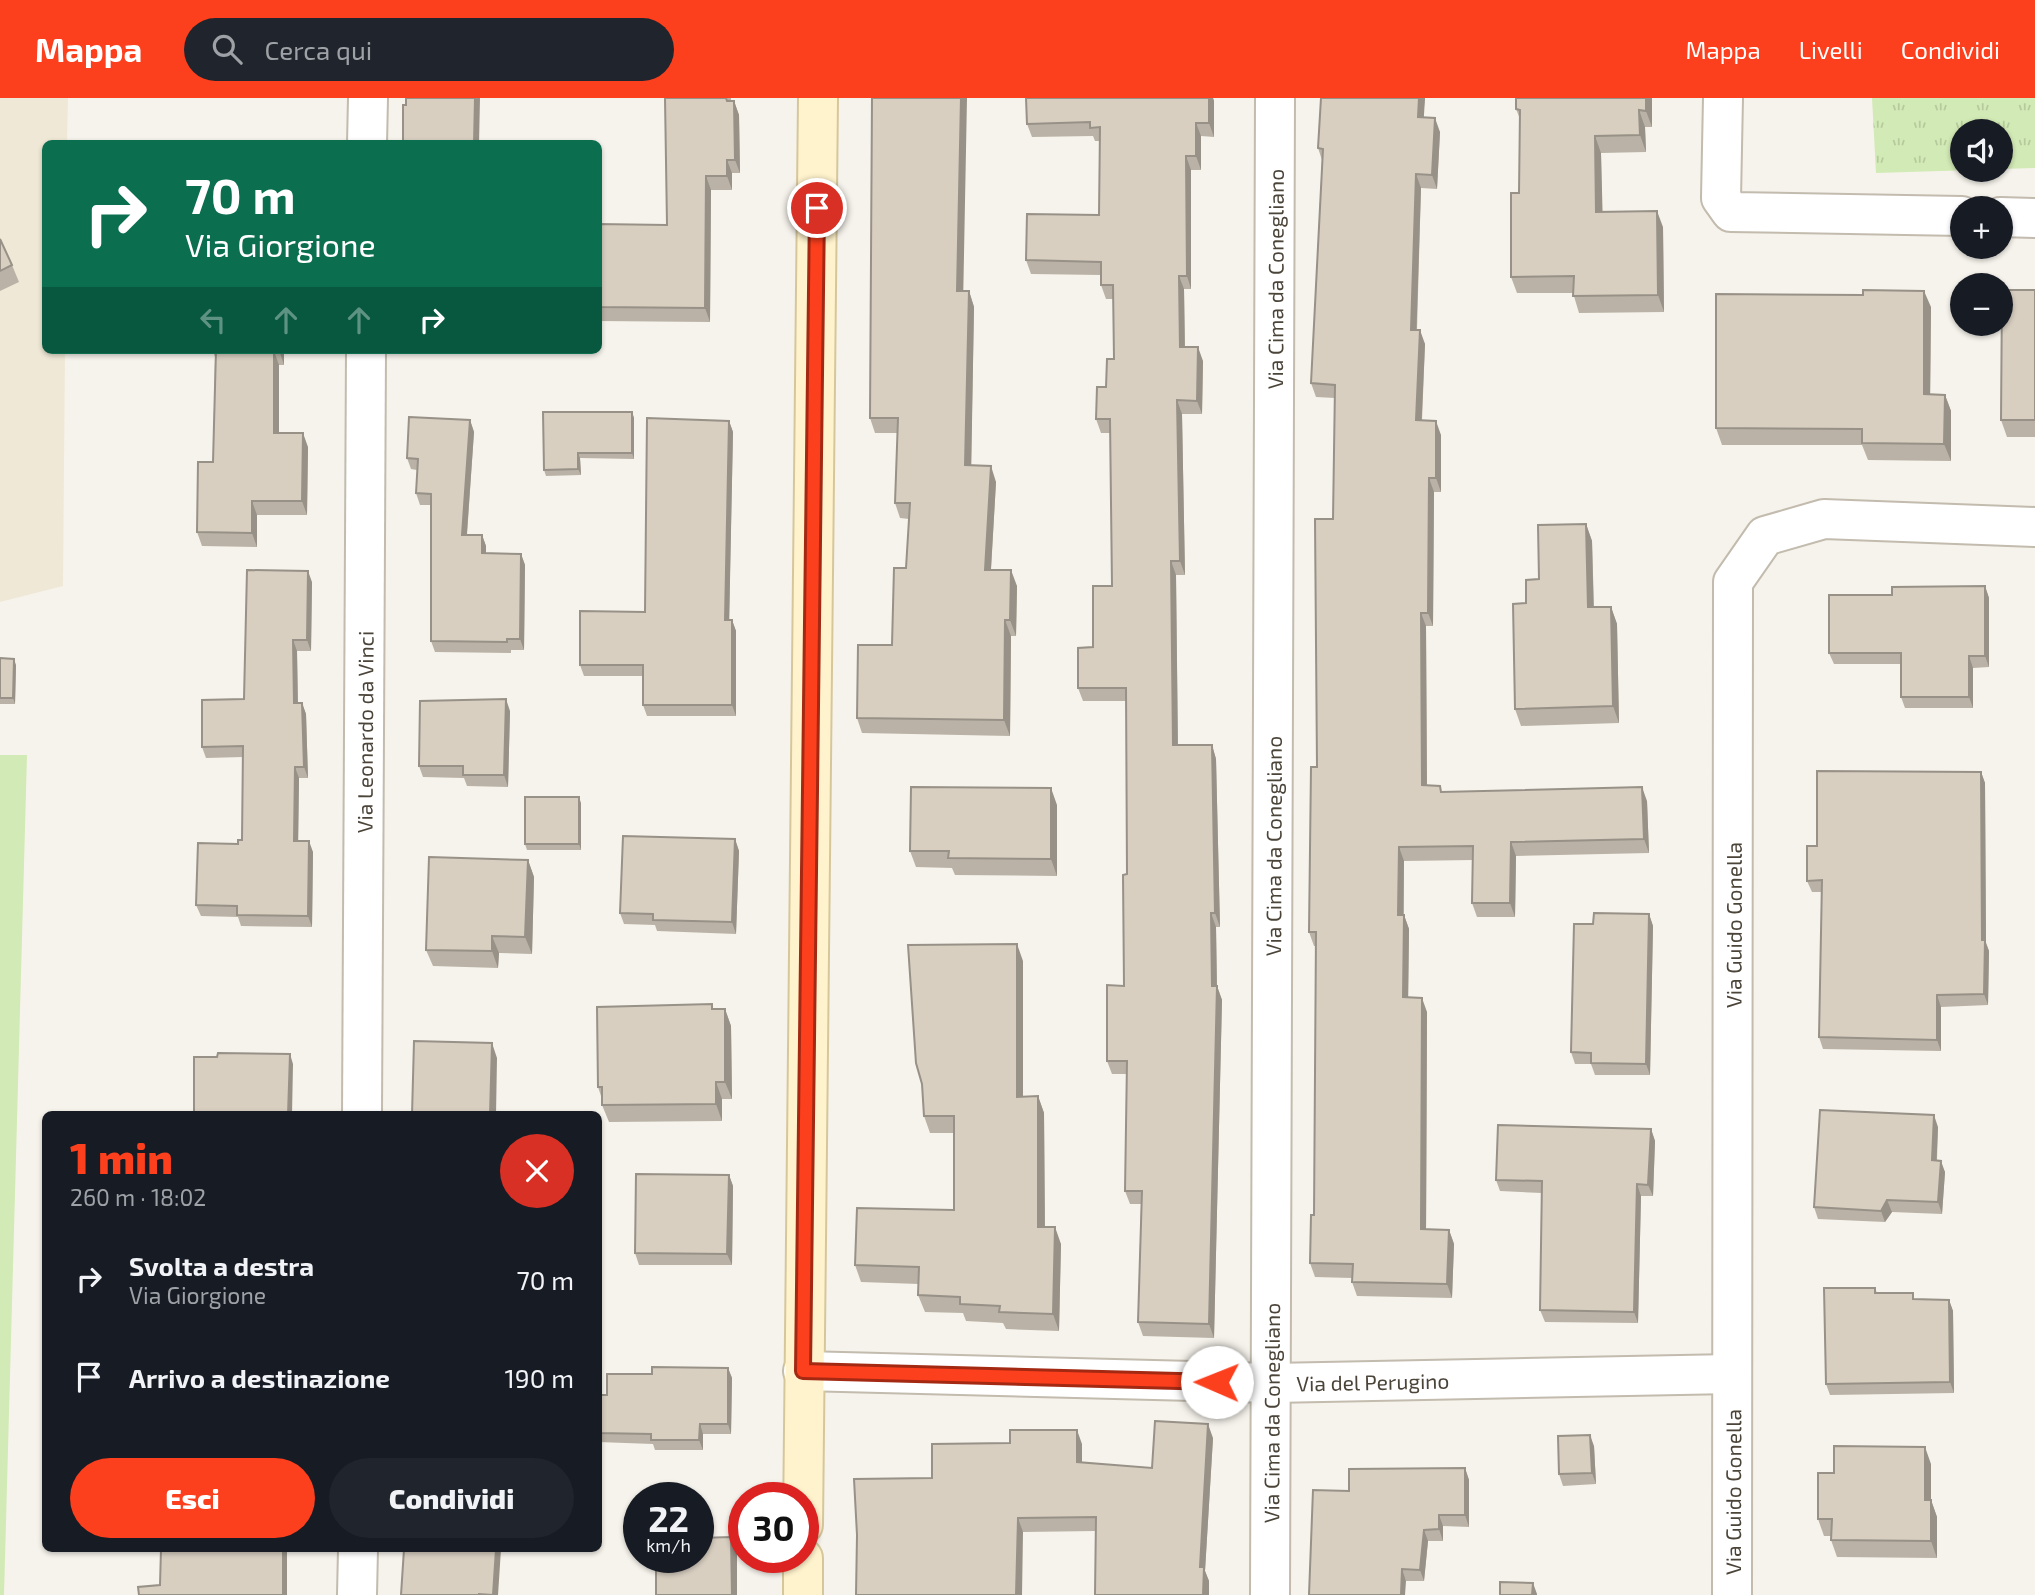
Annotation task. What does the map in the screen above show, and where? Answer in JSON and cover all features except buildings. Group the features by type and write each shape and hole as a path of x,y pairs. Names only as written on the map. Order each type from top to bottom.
{"main road":[{"path":"803,1482 818,98"},
{"path":"803,1573 803,1595"}],"street":[{"path":"367,140 368,98"},
{"name":"Via Cima da Conegliano","path":"1270,1595 1275,98"},
{"path":"1723,98 1721,198 1731,212 1950,216"},
{"path":"2013,217 2035,218"},
{"name":"Via Leonardo da Vinci","path":"362,1111 366,354"},
{"name":"Via Guido Gonella","path":"1732,1595 1733,582 1765,536 1824,519 2035,527"},
{"name":"Via del Perugino","path":"803,1371 1272,1383 1732,1374"},
{"path":"357,1595 358,1552"}],"shaded area":[{"path":"0,98 68,98 67,140 42,140 42,354 65,354 63,586 0,602"}],"green space":[{"path":"1872,98 2035,98 2035,168 2013,169 2013,119 1950,119 1950,171 1876,173"},
{"path":"0,755 27,755 4,1595 0,1595"}],"route":[{"path":"817,208 803,1371 1217,1382"}]}
